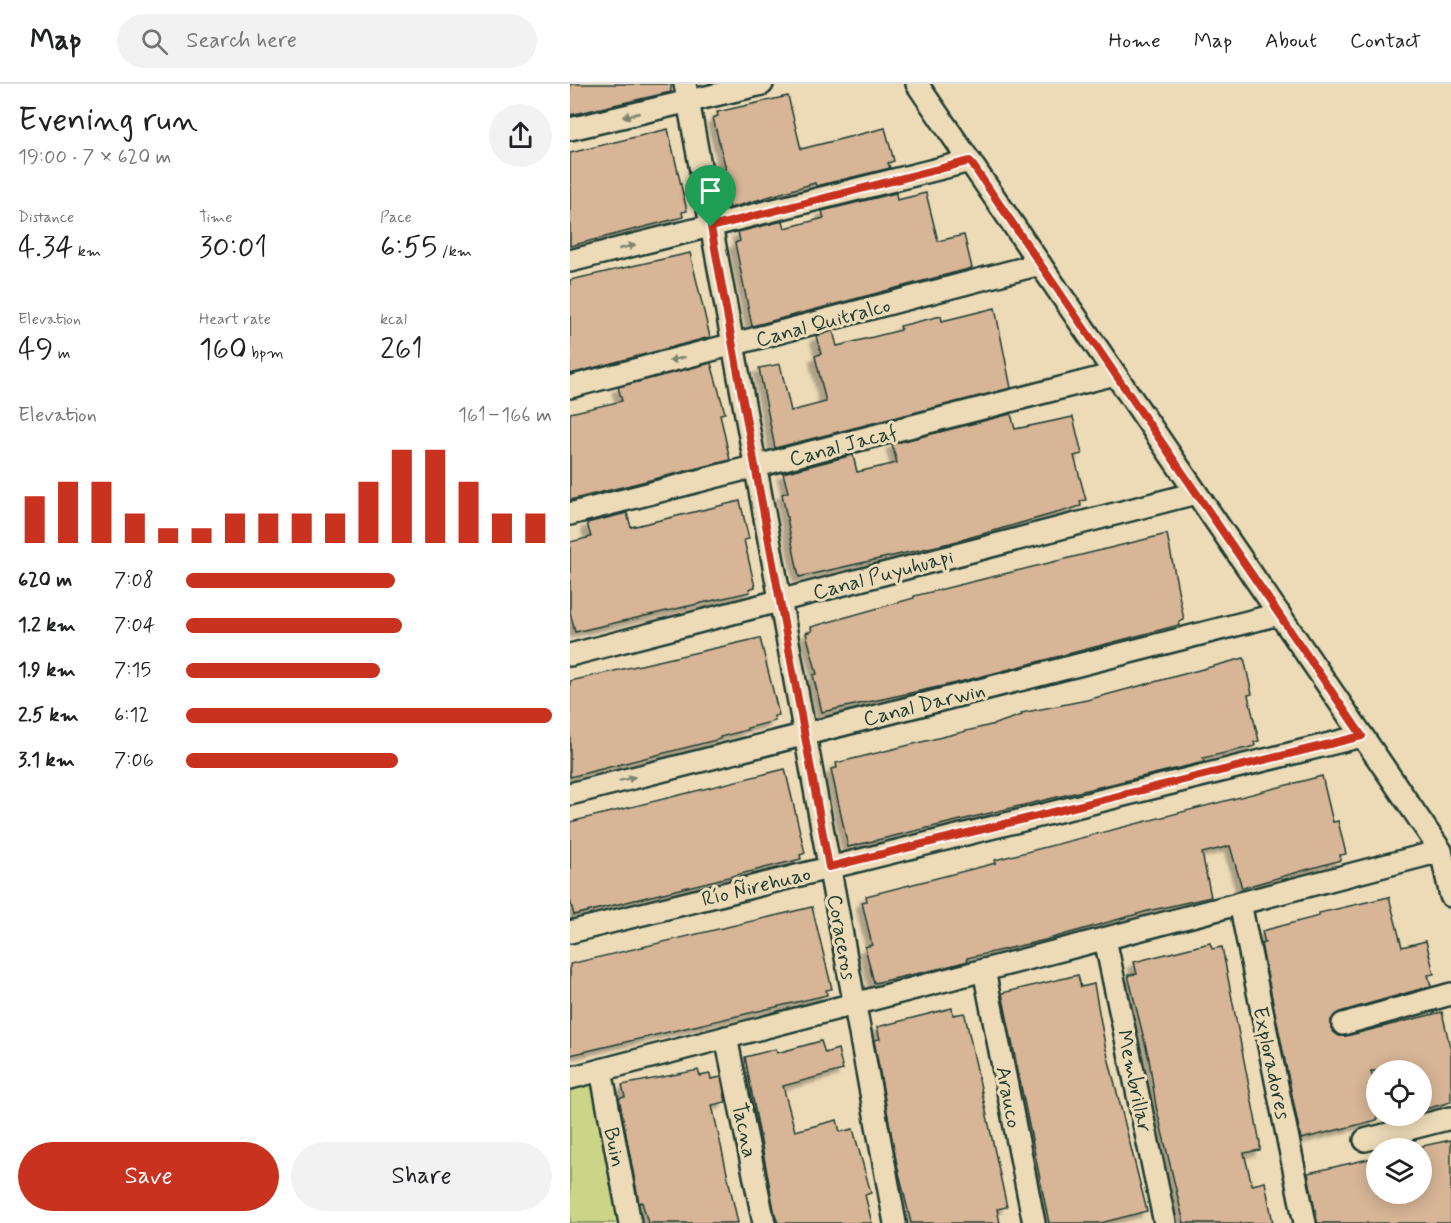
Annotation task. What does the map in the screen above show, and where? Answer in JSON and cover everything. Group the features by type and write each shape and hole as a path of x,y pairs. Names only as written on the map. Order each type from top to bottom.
{"street":[{"path":"570,129 686,93 762,84"},
{"path":"917,84 1446,857 1451,896"},
{"name":"Coraceros","path":"686,93 895,1223"},
{"path":"570,261 970,161"},
{"name":"Canal Quitralco","path":"570,387 1040,264"},
{"name":"Canal Jacaf","path":"570,514 1115,374"},
{"name":"Canal Puyuhuapi","path":"570,655 1196,493"},
{"name":"Canal Darwin","path":"570,794 1279,614"},
{"name":"Río Ñirehuao","path":"570,932 1362,736"},
{"path":"570,1078 1239,903 1446,857"},
{"name":"Exploradores","path":"1239,903 1305,1223"},
{"name":"Membrillar","path":"1105,939 1165,1223"},
{"name":"Arauco","path":"984,970 1034,1223"},
{"path":"1343,1024 1451,994"},
{"name":"Tacna","path":"726,1037 764,1223"},
{"name":"Buin","path":"601,1070 630,1223"},
{"path":"1365,1140 1451,1118"}],"green space":[{"path":"594,1083 622,1223 570,1223 570,1089"}],"building":[{"path":"570,84 671,84 671,92 570,115"},
{"path":"788,96 801,149 885,128 894,161 888,163 890,168 816,186 815,183 730,208 721,170 726,169 713,118 718,116 717,112"},
{"path":"668,129 687,211 682,212 683,217 570,246 570,153"},
{"path":"896,193 897,200 926,193 938,241 964,235 972,268 752,326 735,243 740,241 738,232 783,221 785,228 824,218 822,211"},
{"path":"690,253 710,337 570,374 570,280"},
{"path":"995,308 1011,388 775,448 759,368 780,364 791,411 826,402 815,356 821,354 816,336 833,331 837,346 901,330 900,326 941,316 942,321"},
{"path":"711,363 725,413 720,414 730,460 570,500 570,413 622,401 618,387"},
{"path":"1011,414 1015,429 1073,417 1082,454 1074,456 1086,500 1080,501 1081,506 950,543 799,577 782,494 788,492 783,473 853,455 857,472 897,463 892,444"},
{"path":"740,501 749,539 744,540 755,587 749,589 750,592 575,632 570,612 570,542 591,537 587,523 627,513 631,527"},
{"path":"1167,534 1184,620 1179,622 1179,625 952,684 822,712 813,675 817,674 806,633 812,631 811,627 914,598 914,596"},
{"path":"760,638 779,715 774,716 775,721 747,728 747,730 720,737 720,739 570,777 570,681"},
{"path":"1244,658 1252,694 1248,695 1259,741 1254,742 1255,746 1203,758 1204,762 848,847 831,769 837,768 836,763 995,724 1022,715 1021,713 1087,700"},
{"path":"785,769 805,853 800,855 801,859 574,915 570,900 570,822"},
{"path":"1322,776 1333,822 1338,821 1346,854 1340,855 1341,860 1242,888 1230,846 1202,853 1211,897 967,958 968,961 942,968 874,983 865,947 872,945 862,902 867,901 866,896 996,863 995,860"},
{"path":"1389,897 1402,947 1426,941 1434,974 1428,975 1431,986 1340,1012 1331,1020 1331,1028 1339,1036 1346,1036 1442,1012 1451,1051 1451,1102 1432,1107 1432,1060 1366,1060 1366,1123 1301,1139 1261,944 1265,943 1262,931 1319,916 1319,913"},
{"path":"812,907 832,989 826,990 827,995 570,1055 570,964"},
{"path":"1210,943 1212,949 1222,947 1260,1143 1260,1150 1244,1153 1252,1185 1265,1182 1273,1223 1184,1223 1156,1106 1149,1059 1128,975 1137,974 1134,962"},
{"path":"1078,975 1081,987 1094,984 1105,1045 1147,1211 1101,1223 1049,1223 1002,993"},
{"path":"952,1008 953,1015 964,1013 965,1015 1007,1207 997,1209 1000,1223 911,1223 896,1160 874,1040 880,1039 877,1027"},
{"path":"821,1041 825,1053 838,1049 843,1070 783,1086 795,1131 837,1120 840,1132 853,1129 871,1193 865,1195 872,1223 778,1223 775,1215 745,1057 776,1049 777,1053"},
{"path":"698,1070 700,1076 710,1074 711,1079 721,1077 726,1102 712,1105 738,1223 648,1223 642,1202 639,1203 619,1098 625,1097 622,1085"},
{"path":"1451,1140 1451,1223 1317,1223 1308,1173 1366,1160 1366,1204 1432,1204 1432,1144"}],"route":[{"path":"970,161 1362,736 829,867 711,227 970,161"}]}
